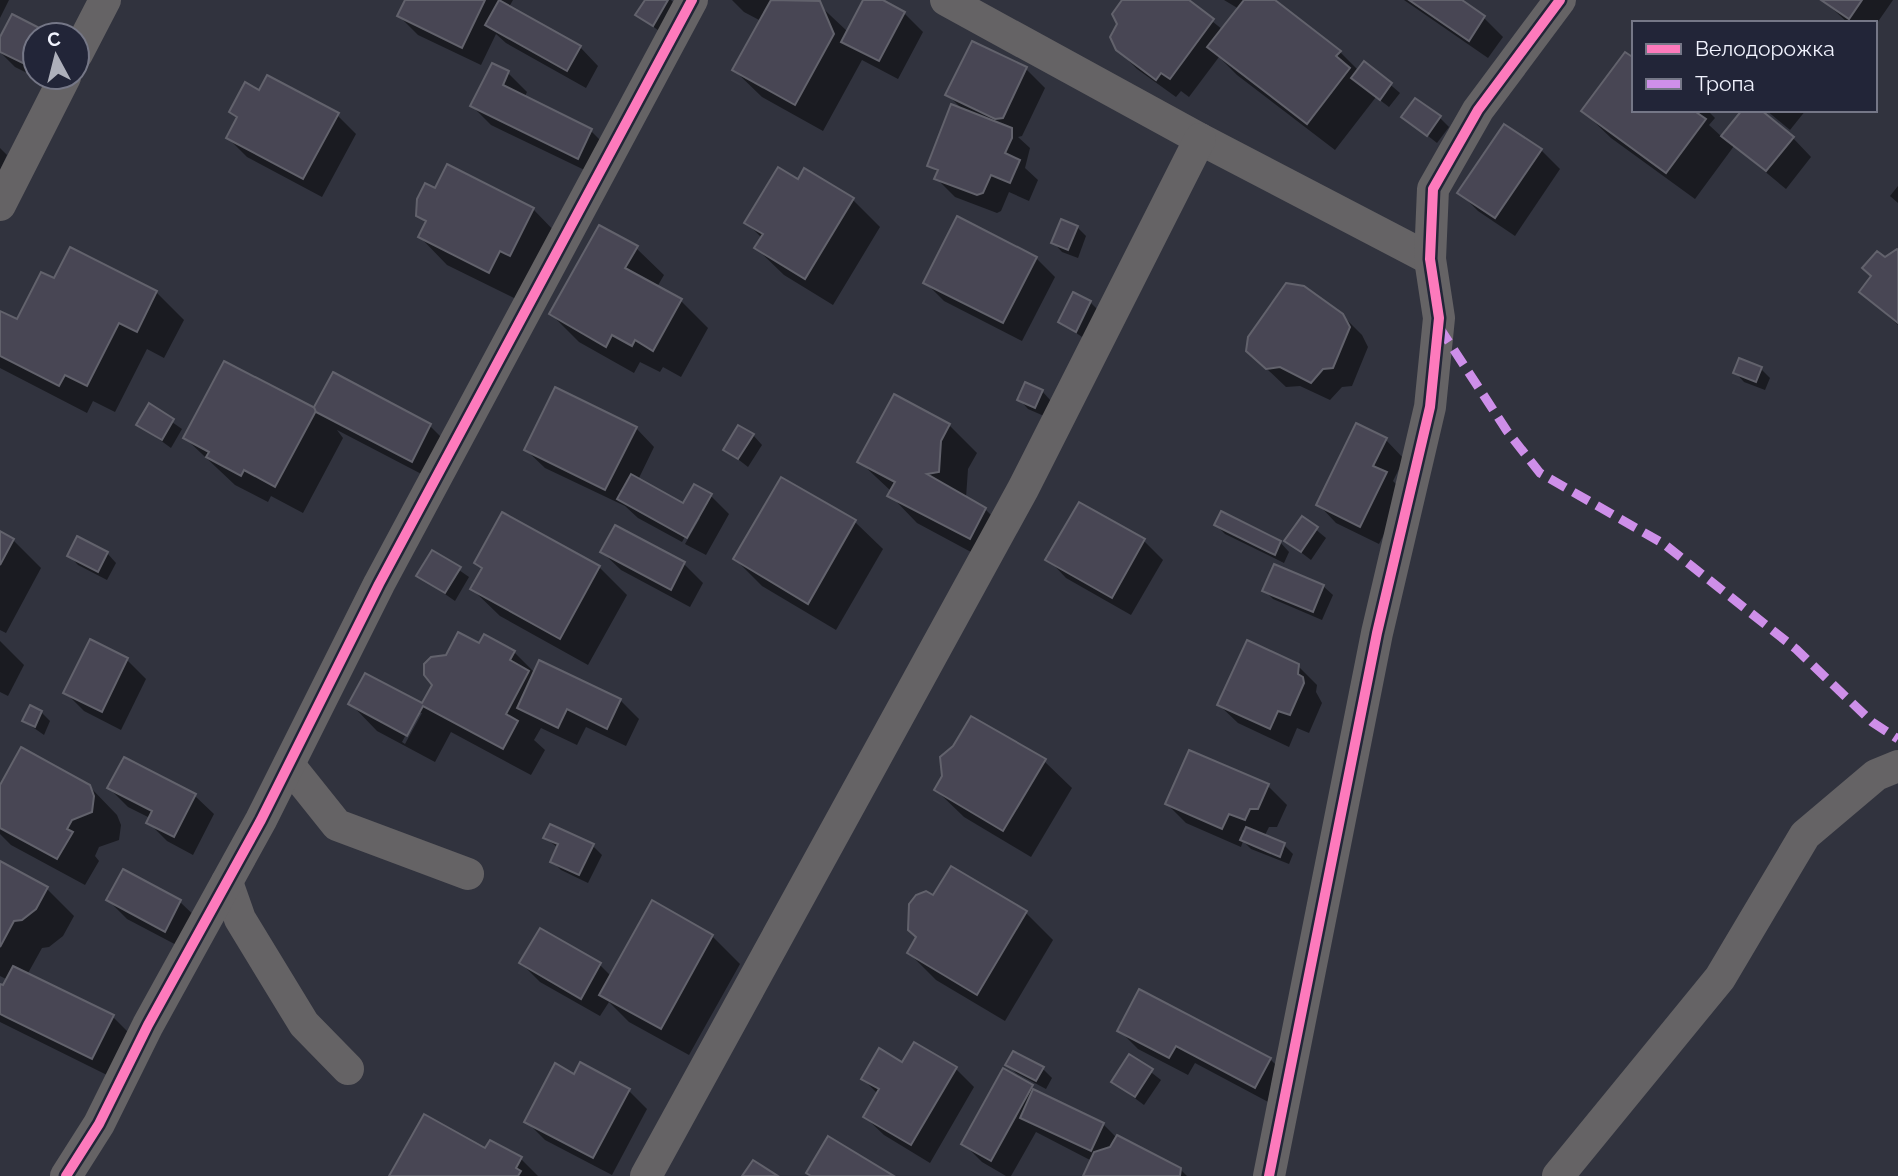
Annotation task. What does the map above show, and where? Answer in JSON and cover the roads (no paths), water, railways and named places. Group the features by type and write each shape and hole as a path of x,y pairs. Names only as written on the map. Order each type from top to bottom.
{"street":[{"path":"91,27 105,0"},
{"path":"66,1176 99,1124 148,1025 289,765 379,584 692,0"},
{"path":"946,0 1200,139 1430,259"},
{"path":"1269,1176 1377,634 1430,407 1439,318 1430,259 1433,189 1478,110 1560,0"},
{"path":"0,205 58,91"},
{"path":"646,1176 1023,489 1200,139"},
{"path":"289,765 337,825 468,874"},
{"path":"1558,1176 1720,978 1805,835 1876,775 1898,766"},
{"path":"227,882 240,919 304,1024 348,1069"}]}
